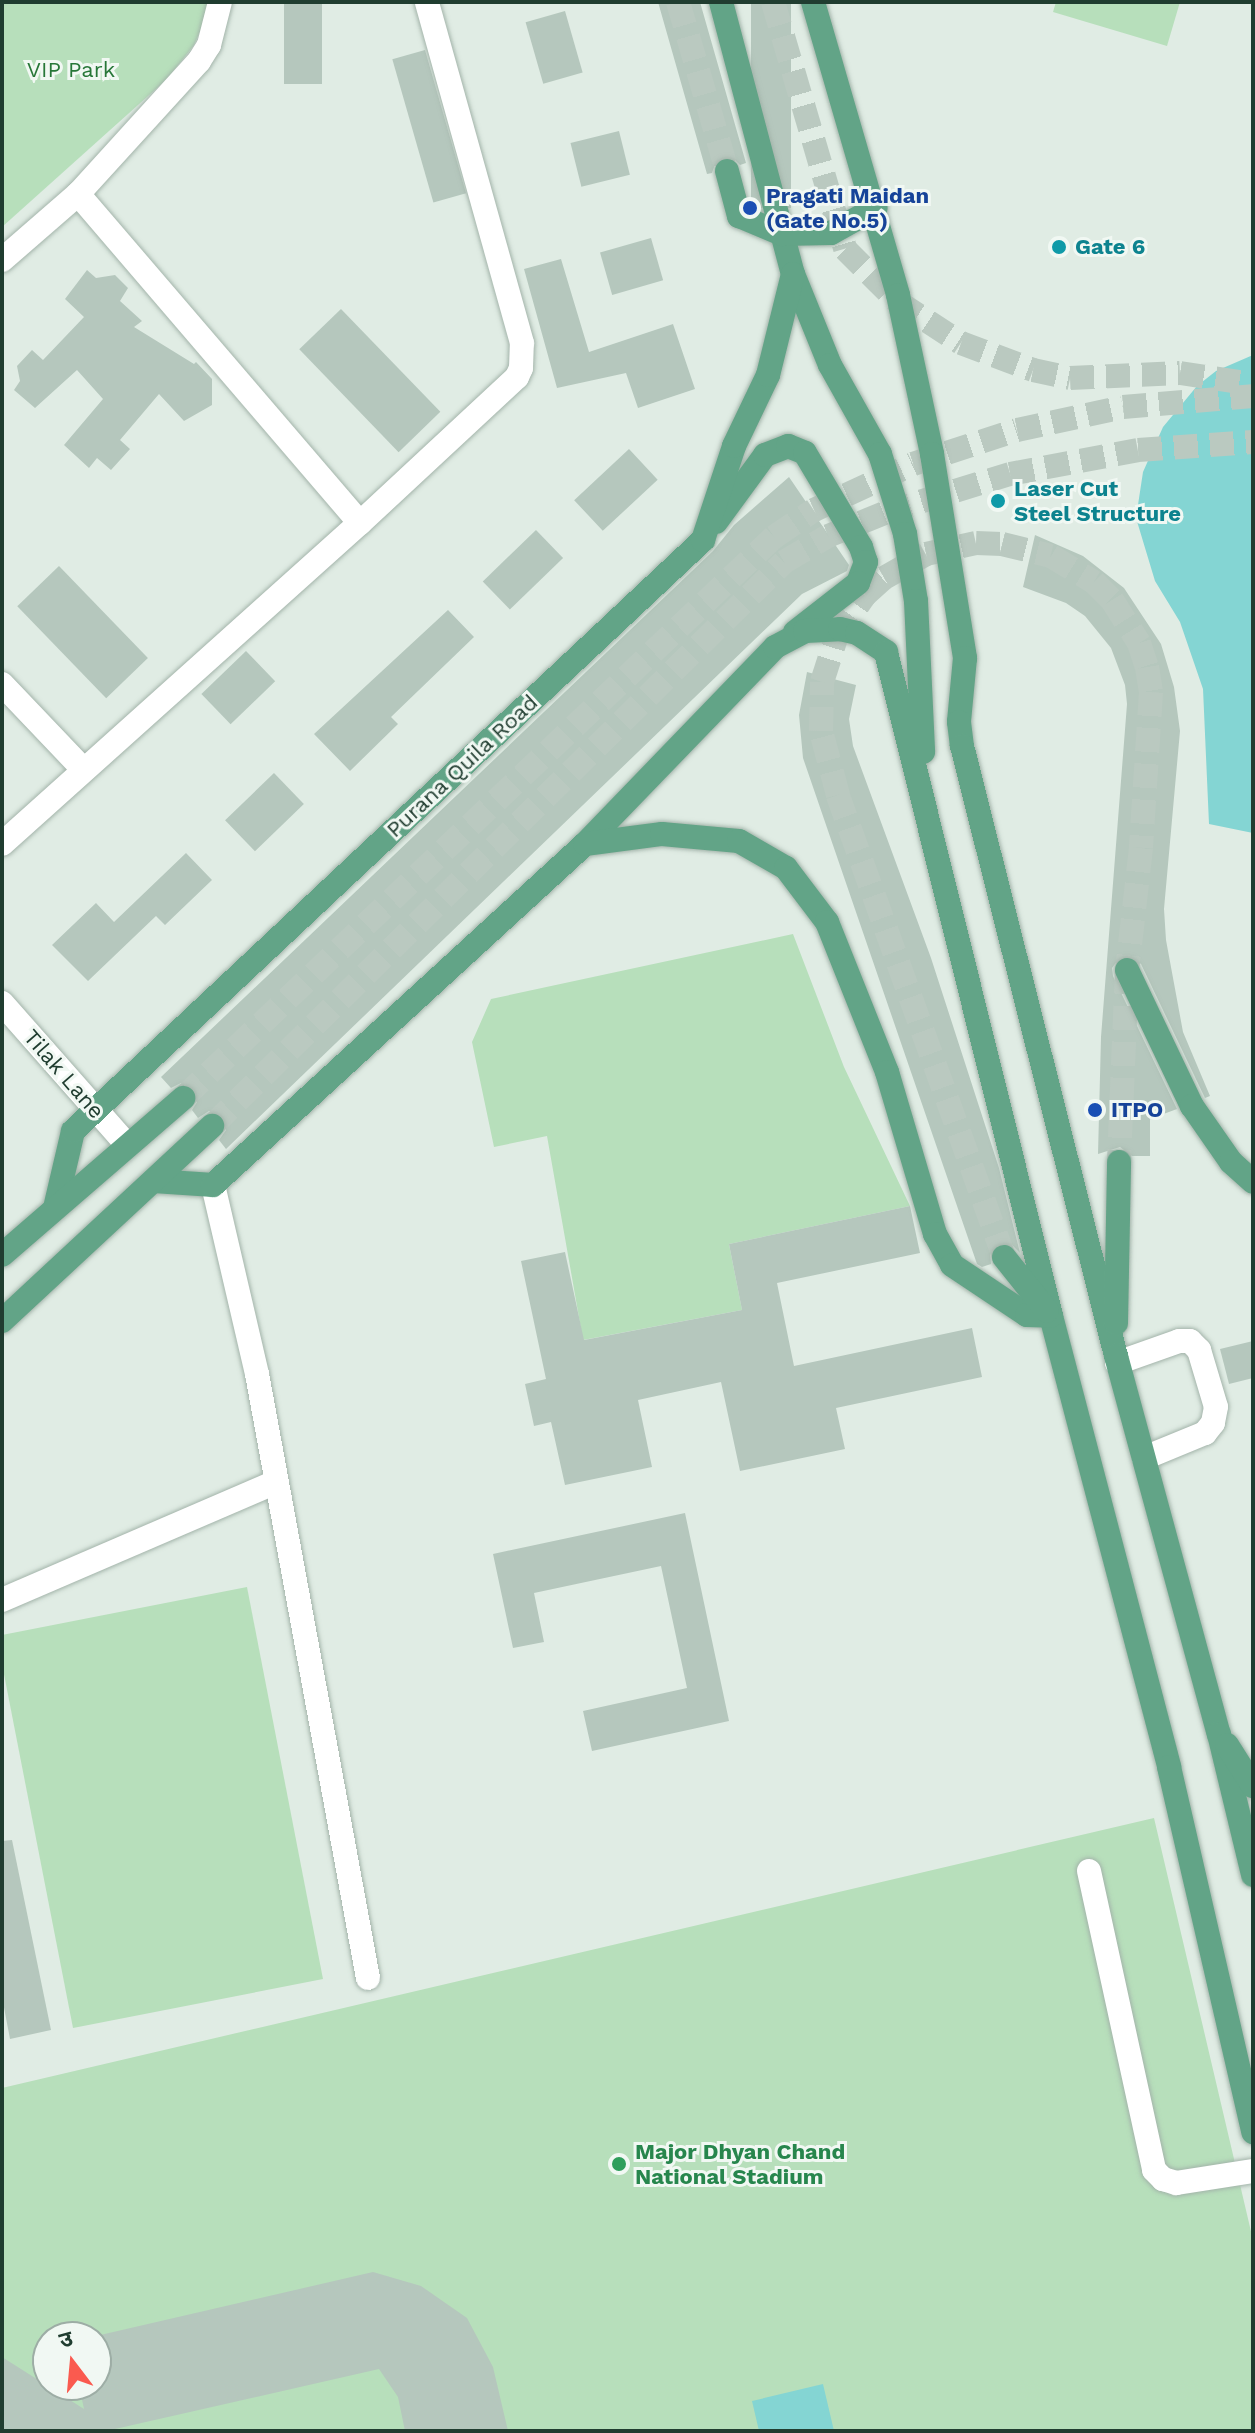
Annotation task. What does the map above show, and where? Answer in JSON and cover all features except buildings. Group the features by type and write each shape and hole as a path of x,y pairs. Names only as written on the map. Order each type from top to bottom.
{"main road":[{"path":"721,2 793,274 830,365 880,454 905,534 916,601 923,791"},
{"path":"813,2 876,208 911,353 955,578 965,658 959,722 962,746 1116,1360 1219,1734 1253,1875"},
{"path":"727,171 739,216 782,234 831,233 876,208"},
{"name":"Purana Quila Road","path":"55,1208 73,1131 703,540 734,446 768,375 793,274"},
{"path":"154,1181 213,1185 585,844 775,647 853,589 865,570 864,554 805,453 788,446 765,455 703,540"},
{"path":"775,647 805,631 831,629 857,633 886,652 1051,1316 1169,1767 1253,2132"},
{"path":"585,844 662,834 739,841 786,868 827,922 887,1072 935,1234 952,1265 1027,1315 1051,1316"},
{"path":"1127,970 1192,1106 1231,1162 1253,1182"},
{"path":"2,1255 183,1098"},
{"path":"2,1321 212,1126"},
{"path":"1116,1360 1119,1162"},
{"path":"1004,1257 1051,1316"},
{"path":"1219,1734 1253,1786"}],"street":[{"path":"2,260 78,194 199,61 209,45 220,2"},
{"path":"2,844 360,523 517,377 523,359 522,343 427,2"},
{"path":"78,194 360,523"},
{"path":"2,684 83,769"},
{"name":"Tilak Lane","path":"2,1003 127,1145"},
{"path":"213,1185 257,1374 368,1978"},
{"path":"1116,1360 1179,1341 1190,1341 1199,1350 1216,1407 1213,1423 1205,1433 1144,1458"},
{"path":"2,1600 276,1482"},
{"path":"1089,1871 1154,2170 1163,2179 1176,2183 1253,2171"}],"green space":[{"name":"VIP Park","path":"2,2 213,2 194,45 167,79 2,227"},
{"path":"1056,2 1180,2 1167,46 1053,12"},
{"path":"793,934 844,1067 910,1206 729,1244 742,1310 583,1340 547,1136 494,1147 472,1042 491,999"},
{"path":"247,1587 323,1979 73,2028 2,1664 2,1635"},
{"name":"Major Dhyan Chand National Stadium","path":"1154,1818 1253,2240 1253,2431 2,2431 2,2088"}],"water":[{"path":"1253,355 1253,833 1209,824 1203,689 1180,622 1155,581 1136,518 1143,472 1163,427 1197,386 1216,371"},
{"path":"823,2384 834,2431 759,2431 752,2401"}],"tunnel":[{"path":"678,2 727,171"},
{"path":"773,2 845,249 898,302 961,343 1033,370 1070,378 1180,373 1253,384"},
{"path":"183,1098 774,537 814,510 913,464 1017,430 1123,407 1253,396"},
{"path":"212,1126 784,562 828,536 887,512 1010,474 1138,450 1253,442"},
{"path":"1004,1257 838,795 821,731 822,682 837,635 865,595 884,578 926,554 976,543 1002,544 1051,556 1094,582 1112,600 1139,643 1147,667 1151,692 1141,848 1127,970 1119,1162"}],"place":[{"name":"Pragati Maidan (Gate No.5)","path":"750,208"},
{"name":"Gate 6","path":"1059,247"},
{"name":"Laser Cut Steel Structure","path":"998,501"},
{"name":"ITPO","path":"1095,1110"},
{"name":"Major Dhyan Chand National Stadium","path":"619,2164"}]}
